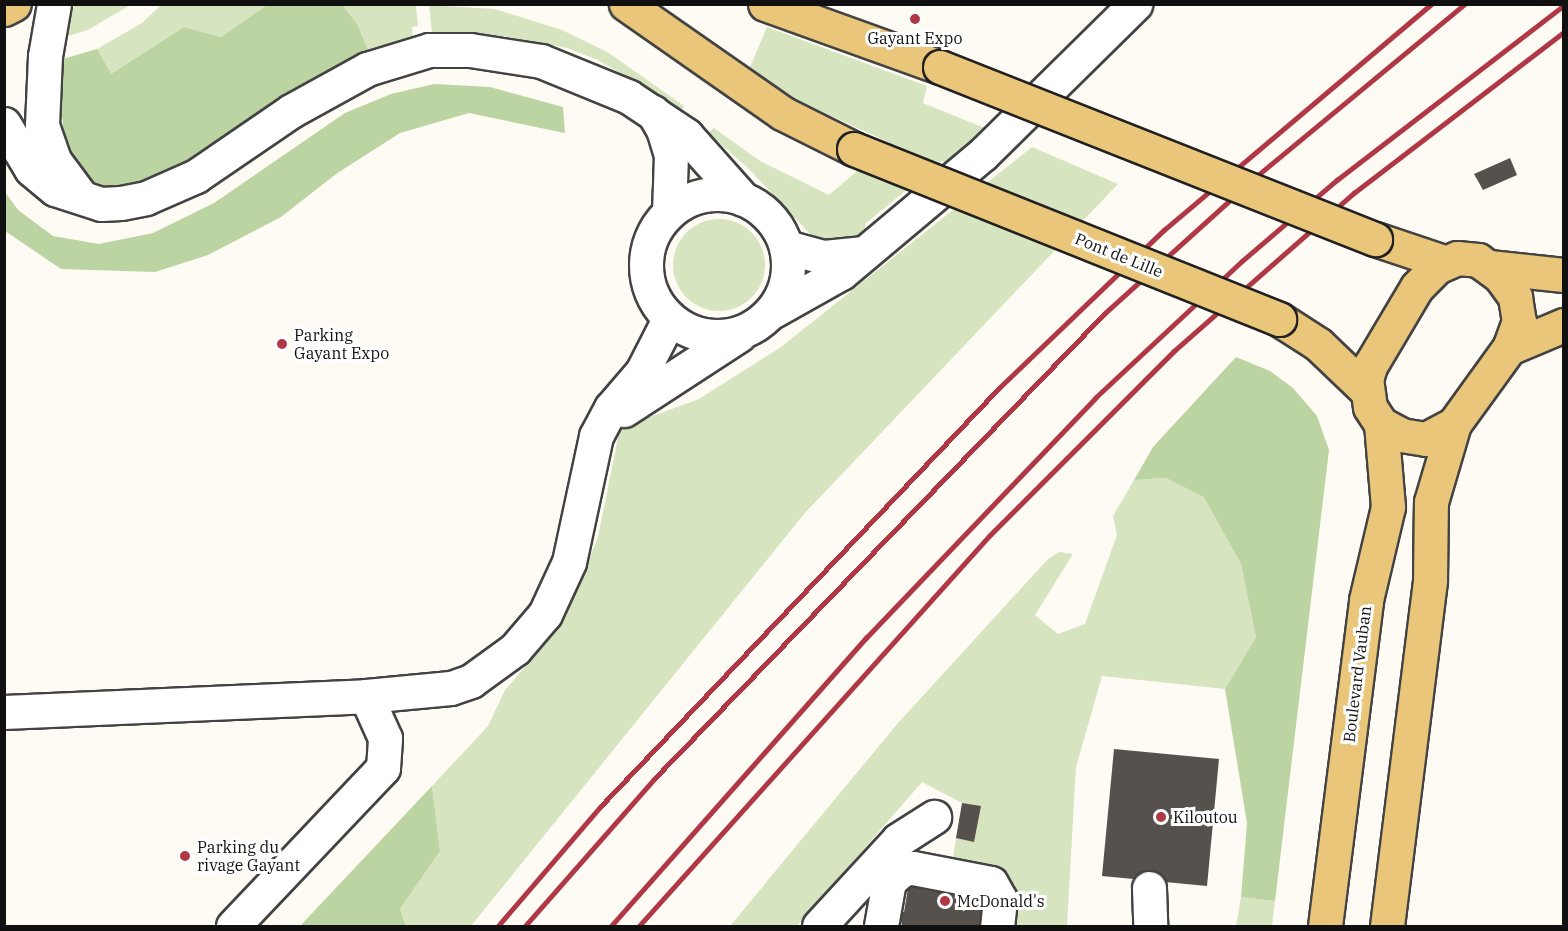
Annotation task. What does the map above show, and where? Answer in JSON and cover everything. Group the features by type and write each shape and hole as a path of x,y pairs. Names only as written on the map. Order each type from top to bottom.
{"main road":[{"path":"4,9 14,4"},
{"name":"Pont de Lille","path":"626,4 782,113 854,149 1279,320 1318,344 1366,390"},
{"path":"765,4 940,67 1375,239 1444,262 1467,258 1489,267 1563,276"},
{"path":"1444,262 1417,287 1381,342 1370,366 1366,390 1370,407 1381,424 1402,435 1426,439 1454,424"},
{"path":"1387,927 1430,580 1431,502 1454,424 1509,348 1519,321 1515,297 1489,267"},
{"path":"1509,348 1563,325"},
{"name":"Boulevard Vauban","path":"1325,927 1366,600 1388,507 1381,424"}],"lane":[{"path":"54,4 45,56 42,125 54,160 84,199"},
{"path":"597,436 628,407 773,311 826,283 864,253 983,154 1135,4"},
{"path":"4,124 21,155 42,180 55,189 101,204 121,203 169,189 196,176 329,88 367,69 429,50 470,50 540,61 606,86 653,112 686,135 743,199 770,218 786,247 787,280 773,311"},
{"path":"653,112 663,129 671,155 669,212"},
{"path":"743,199 721,194 699,196 669,212 652,235 645,263 650,291 669,319 689,331 711,337 746,331"},
{"path":"786,247 824,257 864,253"},
{"path":"4,712 366,696 451,688 471,681 531,634 569,562 597,436 611,408 642,372 669,319"},
{"path":"233,927 383,768 385,738 366,696"},
{"path":"819,927 898,840 934,816"},
{"path":"881,927 889,881 903,869 913,868 991,883 1000,899 997,927"},
{"path":"1149,888 1150,927"}],"green space":[{"path":"269,4 342,5 357,24 368,50 316,76 212,148 161,176 126,188 102,188 85,176 72,158 64,134 56,61 97,49 111,74 184,27 221,37"},
{"path":"74,5 130,5 88,30 61,38"},
{"path":"161,5 269,5 221,37 184,27 110,75 97,49 142,23"},
{"path":"342,5 416,5 418,26 412,27 413,37 368,50 357,25"},
{"path":"429,5 495,9 562,30 609,53 684,106 682,110 598,60 567,48 504,36 432,33"},
{"path":"767,27 927,86 923,103 997,133 956,166 942,161 865,224 865,240 827,245 812,236 748,168 708,133 714,128 760,161 829,195 890,143 786,95 748,72"},
{"path":"434,84 490,87 563,107 565,133 469,113 400,133 336,174 281,217 208,255 155,272 61,269 5,231 5,192 18,210 53,236 99,244 153,233 214,203 345,113 391,94"},
{"path":"1032,147 1118,184 804,514 471,926 406,926 400,909 440,851 432,786 488,726 505,690 547,642 579,585 598,537 620,428 699,399 781,347"},
{"path":"719,219 736,223 751,233 761,248 765,265 761,282 751,297 736,307 719,311 702,307 687,297 677,282 673,265 677,248 687,233 702,223"},
{"path":"1236,357 1270,371 1293,388 1317,416 1329,450 1275,901 1241,897 1247,823 1225,689 1256,637 1241,564 1204,497 1166,478 1134,480 1153,447"},
{"path":"1166,478 1205,497 1241,564 1256,637 1225,689 1102,676 1076,767 1067,926 1008,926 952,863 956,838 974,841 962,803 922,782 797,926 730,926 898,723 1048,559 1059,552 1073,554 1035,615 1058,634 1085,624 1117,535 1113,516 1134,480"},
{"path":"432,786 440,851 400,909 406,926 300,926"},
{"path":"1241,897 1275,901 1272,926 1236,926"}],"building":[{"path":"1510,158 1517,175 1483,190 1474,174"},
{"name":"Kiloutou","path":"1114,749 1219,759 1207,886 1102,876"},
{"path":"962,803 981,806 974,842 956,838"},
{"name":"McDonald's","path":"910,877 986,890 980,926 902,926 899,911 904,912"}],"railway":[{"path":"498,926 600,807 998,389 1164,230 1431,4"},
{"path":"525,926 654,779 1104,314 1258,175 1465,4"},
{"path":"611,926 866,638 1095,398 1242,261 1337,180 1564,5"},
{"path":"639,926 990,535 1174,351 1354,193 1564,32"}],"place":[{"name":"Gayant Expo","path":"915,19"},
{"name":"Parking Gayant Expo","path":"282,344"},
{"name":"Kiloutou","path":"1161,817"},
{"name":"Parking du rivage Gayant","path":"185,856"},
{"name":"McDonald's","path":"945,901"}]}
